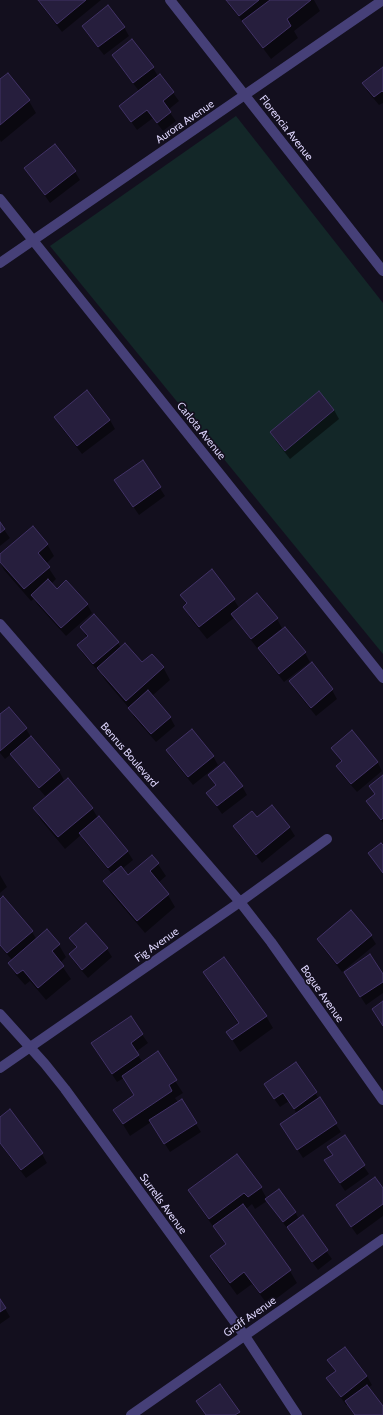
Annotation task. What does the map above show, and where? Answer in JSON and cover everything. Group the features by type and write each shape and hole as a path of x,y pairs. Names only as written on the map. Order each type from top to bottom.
{"street":[{"name":"Florencia Avenue","path":"170,0 383,271"},
{"name":"Aurora Avenue","path":"0,263 383,0"},
{"name":"Carlota Avenue","path":"0,199 383,678"},
{"name":"Benrus Boulevard","path":"0,624 240,902"},
{"name":"Fig Avenue","path":"0,1068 240,902 327,839"},
{"name":"Bogue Avenue","path":"240,902 271,942 383,1100"},
{"name":"Surrells Avenue","path":"0,1014 45,1064 65,1089 245,1336 297,1415"},
{"name":"Groff Avenue","path":"131,1415 383,1239"}],"green space":[{"path":"236,116 383,303 383,654 50,246"}],"building":[{"path":"38,0 86,0 57,24"},
{"path":"226,0 259,0 239,16"},
{"path":"270,0 311,0 287,19 291,26 263,48 242,21"},
{"path":"108,5 125,27 98,47 82,26"},
{"path":"132,39 154,67 133,83 112,55"},
{"path":"383,67 383,92 382,91 374,97 362,83"},
{"path":"8,73 30,100 0,125 0,79"},
{"path":"160,74 174,92 163,101 171,112 157,123 147,110 131,122 119,106"},
{"path":"55,144 76,171 45,195 24,168"},
{"path":"87,390 110,420 77,446 54,417"},
{"path":"319,391 334,410 285,451 270,432"},
{"path":"143,460 161,487 133,507 114,480"},
{"path":"0,522 5,529 0,533"},
{"path":"33,526 48,544 38,553 50,567 24,589 0,562 0,554"},
{"path":"212,569 235,599 199,627 183,607 187,603 180,595"},
{"path":"48,579 57,589 66,580 88,604 61,628 31,595"},
{"path":"257,593 278,618 251,639 231,614"},
{"path":"94,614 119,642 93,664 77,645 88,636 80,627"},
{"path":"285,627 306,652 279,674 258,648"},
{"path":"125,643 142,662 152,654 164,667 126,701 97,668"},
{"path":"312,662 333,689 311,708 289,681"},
{"path":"148,690 171,717 151,734 128,708"},
{"path":"9,707 27,728 0,751 0,714"},
{"path":"192,729 214,756 188,777 166,750"},
{"path":"352,730 378,762 351,784 336,766 342,761 331,748"},
{"path":"31,736 60,770 39,788 10,754"},
{"path":"224,762 243,786 217,806 206,793 216,785 208,775"},
{"path":"383,775 383,818 381,820 366,801 375,794 369,786"},
{"path":"68,778 93,808 58,837 33,808"},
{"path":"272,805 290,827 256,855 233,826 252,811 257,817"},
{"path":"99,816 128,851 108,868 79,833"},
{"path":"381,843 383,845 383,873 368,853"},
{"path":"152,855 159,863 150,871 169,894 137,921 103,881 121,866 128,875"},
{"path":"3,896 33,931 7,953 0,945 0,899"},
{"path":"351,910 372,935 337,964 317,939"},
{"path":"86,923 108,948 82,970 69,954 77,947 69,938"},
{"path":"47,929 60,944 52,951 64,966 38,988 23,970 17,974 8,963"},
{"path":"370,954 383,974 383,982 360,997 344,972"},
{"path":"224,957 267,1016 232,1040 226,1032 239,1023 203,972"},
{"path":"383,1001 383,1026 372,1009"},
{"path":"131,1016 143,1034 131,1043 139,1055 112,1074 91,1043"},
{"path":"158,1051 177,1080 169,1085 172,1091 123,1124 113,1110 134,1095 122,1076"},
{"path":"296,1062 317,1092 294,1109 283,1093 274,1099 264,1084"},
{"path":"320,1097 337,1123 297,1150 280,1124"},
{"path":"182,1099 197,1123 164,1144 149,1120"},
{"path":"10,1109 43,1153 21,1170 0,1143 0,1117"},
{"path":"345,1135 365,1165 340,1183 324,1160 333,1155 327,1147"},
{"path":"237,1154 262,1187 248,1197 244,1193 209,1219 188,1190"},
{"path":"375,1177 383,1188 383,1204 351,1227 336,1205"},
{"path":"279,1189 296,1212 283,1222 265,1199"},
{"path":"243,1204 291,1270 260,1293 244,1272 230,1283 210,1256 226,1244 213,1226"},
{"path":"303,1215 328,1250 312,1262 287,1227"},
{"path":"0,1299 6,1308 0,1312"},
{"path":"345,1347 367,1376 341,1397 326,1378 336,1371 327,1360"},
{"path":"220,1384 240,1412 235,1415 206,1415 196,1401"},
{"path":"367,1385 383,1406 383,1415 355,1415 345,1401"}]}
